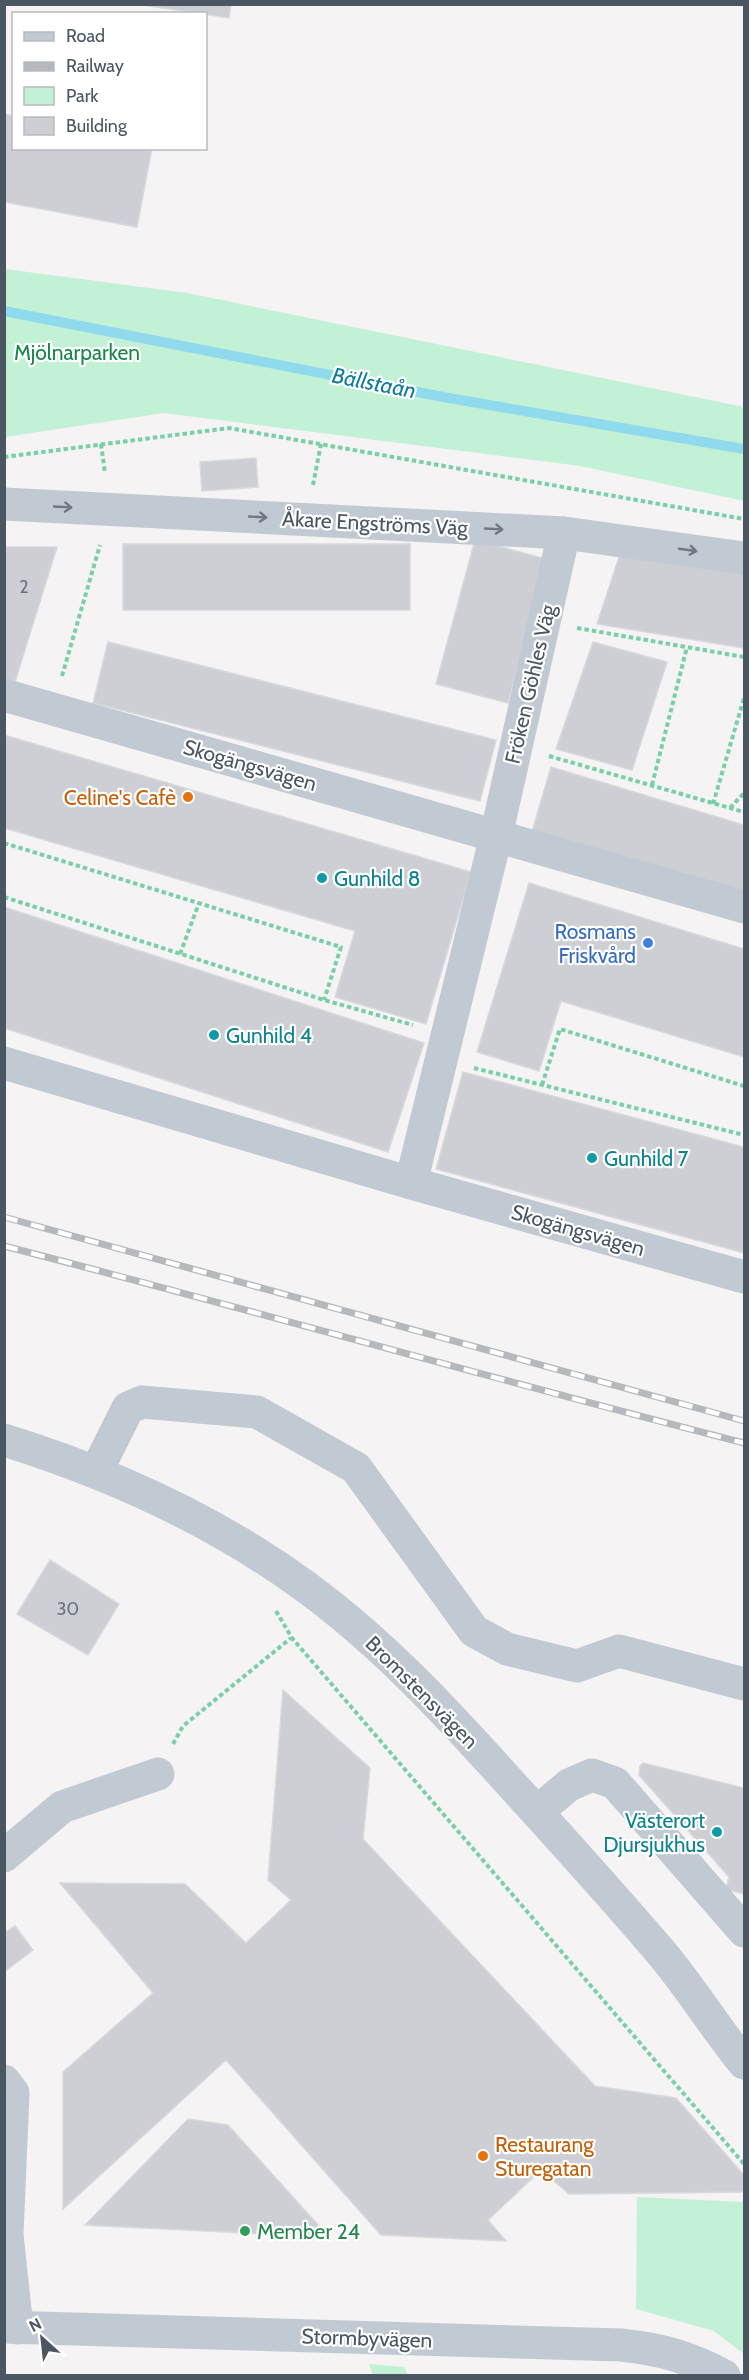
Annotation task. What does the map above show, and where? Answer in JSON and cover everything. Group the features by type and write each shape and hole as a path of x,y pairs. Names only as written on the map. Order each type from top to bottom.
{"street":[{"name":"Åkare Engströms Väg","path":"4,504 564,533 744,558"},
{"name":"Fröken Göhles Väg","path":"496,836 564,533"},
{"name":"Skogängsvägen","path":"4,695 744,907"},
{"path":"411,1184 496,836"},
{"name":"Skogängsvägen","path":"4,1063 411,1184 744,1276"},
{"path":"96,1472 128,1407 142,1402 257,1412 356,1468 474,1630 507,1648 577,1666 619,1651 744,1684"},
{"name":"Bromstensvägen","path":"4,1440 96,1472 183,1512 305,1586 353,1624 404,1670 537,1812 666,1958 739,2048"},
{"path":"4,1856 62,1807 158,1774"},
{"path":"537,1812 569,1785 592,1775 615,1783 744,1931"},
{"path":"4,2081 13,2092 7,2235 11,2328"},
{"name":"Stormbyvägen","path":"11,2328 621,2345 661,2349 702,2363 724,2376"}],"path":[{"path":"4,457 229,428 744,519"},
{"path":"53,709 111,510"},
{"path":"544,622 744,657"},
{"path":"651,786 687,646"},
{"path":"713,804 744,698"},
{"path":"516,747 744,812"},
{"path":"730,808 744,793"},
{"path":"4,843 341,947 324,1000"},
{"path":"4,897 324,1000 542,1085 744,1135"},
{"path":"180,954 199,903"},
{"path":"542,1085 560,1029 744,1086"},
{"path":"158,1774 183,1726 292,1638 744,2164"}],"green space":[{"name":"Mjölnarparken","path":"5,269 187,293 744,407 744,501 580,466 164,413 5,437"},
{"path":"637,2197 744,2202 744,2354 714,2331 636,2309"},
{"path":"369,2364 404,2367 408,2375 373,2375"}],"building":[{"path":"136,4 231,4 229,18 207,15 207,12 189,12"},
{"path":"4,114 12,116 12,150 152,150 137,227 4,202"},
{"path":"256,458 258,487 202,491 200,462"},
{"path":"475,540 546,559 508,703 436,684"},
{"path":"123,544 410,544 410,610 123,610"},
{"path":"4,547 57,547 14,685 4,682"},
{"path":"621,551 744,572 744,648 597,624"},
{"path":"108,642 496,740 480,801 93,703"},
{"path":"593,642 667,662 632,770 556,749"},
{"name":"Gunhild 8","path":"4,735 471,872 426,1024 335,997 355,931 4,828"},
{"path":"551,767 744,825 744,899 531,835"},
{"path":"529,883 744,949 744,1057 561,1001 539,1071 477,1052"},
{"name":"Gunhild 4","path":"4,907 424,1043 388,1152 4,1028"},
{"name":"Gunhild 7","path":"463,1072 744,1147 744,1253 436,1169"},
{"path":"50,1560 119,1604 88,1655 17,1614"},
{"path":"283,1690 370,1768 363,1839 595,2086 676,2098 744,2175 744,2192 569,2194 541,2170 488,2220 506,2241 381,2235 226,2060 63,2209 63,2072 153,1993 60,1883 185,1884 246,1943 291,1900 268,1880"},
{"name":"Västerort Djursjukhus","path":"643,1763 744,1788 744,1894 726,1889 729,1877 639,1775 640,1766"},
{"path":"15,1926 33,1950 4,1972 4,1933"},
{"path":"188,2119 228,2125 329,2237 85,2225"}],"waterway":[{"name":"Bällstaån","path":"4,311 443,397 744,449"}],"railway":[{"path":"4,1217 744,1421"},
{"path":"4,1246 744,1443"}],"place":[{"name":"Celine's Cafè","path":"188,797"},
{"name":"Gunhild 8","path":"322,878"},
{"name":"Rosmans Friskvård","path":"648,943"},
{"name":"Gunhild 4","path":"214,1035"},
{"name":"Gunhild 7","path":"592,1158"},
{"name":"Västerort Djursjukhus","path":"717,1832"},
{"name":"Restaurang Sturegatan","path":"483,2156"},
{"name":"Member 24","path":"245,2231"}]}
